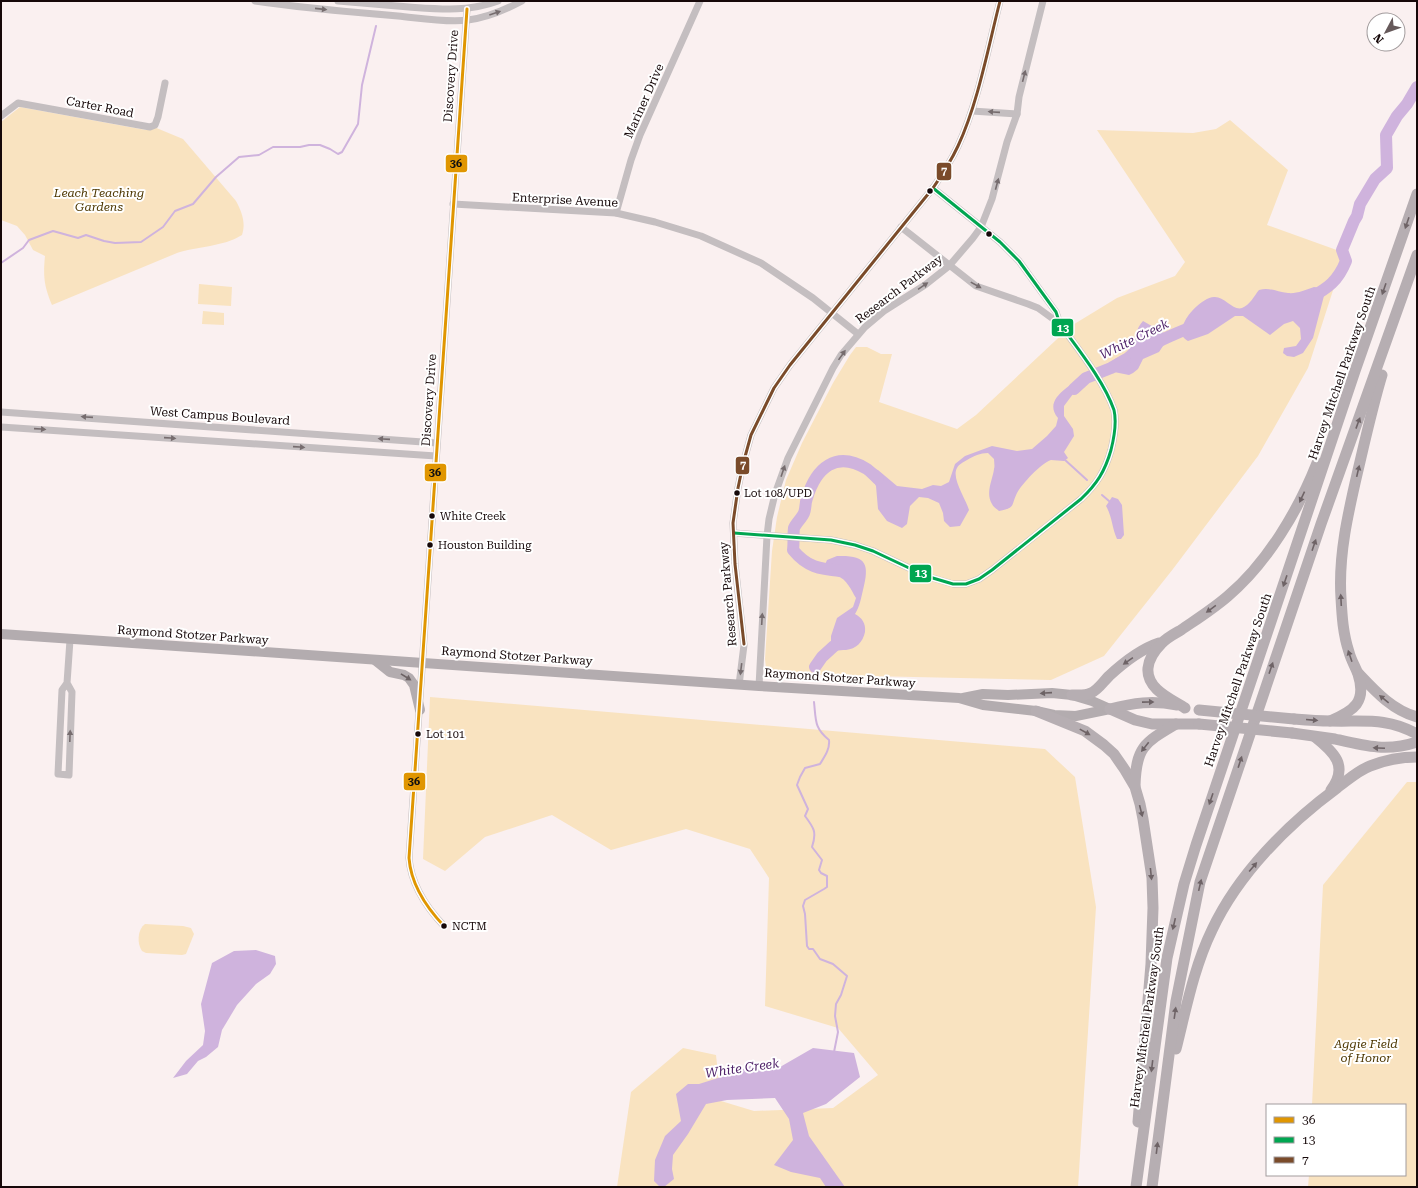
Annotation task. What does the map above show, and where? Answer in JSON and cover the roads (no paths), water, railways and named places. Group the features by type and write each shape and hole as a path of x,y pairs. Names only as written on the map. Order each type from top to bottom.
{"highway":[{"name":"Harvey Mitchell Parkway South","path":"1136,1187 1167,958 1184,884 1198,838 1417,194"},
{"path":"1152,1187 1176,1001 1200,882 1318,532 1417,255"},
{"path":"1330,721 1346,714 1356,706 1361,692 1358,672 1349,652 1342,617 1341,570 1349,508 1399,308"},
{"path":"1185,708 1154,686 1148,675 1149,661 1152,654 1162,643 1229,596 1244,580 1276,540 1299,504 1309,483 1356,371"},
{"path":"1072,695 1082,695 1097,689 1117,668 1131,658 1150,647 1162,643"},
{"path":"1358,672 1379,695 1390,704 1401,711 1417,717"},
{"name":"Raymond Stotzer Parkway","path":"1110,709 1132,703 1158,702 1199,710 1330,721 1382,722 1404,728 1417,734"},
{"name":"Raymond Stotzer Parkway","path":"1110,709 1122,715 1152,724 1198,724 1292,732 1373,748 1396,747 1417,742"},
{"path":"1036,711 1076,727 1094,737 1114,754 1135,787"},
{"path":"1133,1187 1151,964 1153,908 1152,878 1148,848 1135,787 1135,773 1138,759 1144,747 1153,738 1176,724"},
{"path":"1313,736 1332,750 1338,763 1339,775 1325,796"},
{"path":"1162,1107 1195,973 1211,930 1234,891 1251,869 1283,834 1325,796 1356,773 1369,766 1395,758 1417,758"}],"main road":[{"name":"Raymond Stotzer Parkway","path":"1,634 70,640 739,685 959,698 983,705 1036,711 1054,715 1076,716 1110,709"},
{"path":"374,660 390,672 404,675 409,678 414,686 420,710"},
{"name":"Raymond Stotzer Parkway","path":"959,698 983,694 1008,695 1052,693 1072,695 1092,701 1110,709"}],"street":[{"path":"255,1 435,20 466,20 484,17 502,11 522,1"},
{"path":"338,1 447,10 467,9 498,1"},
{"name":"Mariner Drive","path":"616,213 630,160 700,1"},
{"name":"Research Parkway","path":"739,685 744,645 735,564 734,516 743,464 752,435 774,388 790,365 933,188 958,146 972,111 1000,1"},
{"name":"Research Parkway","path":"759,686 767,536 775,494 788,458 833,368 841,355 858,334 884,311 925,285 949,266 981,227 992,199 1007,142 1017,114 1019,97 1043,1"},
{"name":"Discovery Drive","path":"444,926 430,911 418,891 410,866 436,443 467,9"},
{"name":"Carter Road","path":"1,116 18,103 150,127 155,125 158,117 165,83"},
{"path":"972,111 1017,114"},
{"path":"734,533 812,539 842,543 873,551 942,582 966,584 979,579 1081,499 1094,487 1098,481 1109,458 1115,436 1114,412 1105,391 1060,324 1056,312 1019,260 1000,242 933,188"},
{"name":"Enterprise Avenue","path":"453,204 616,213 655,222 701,236 761,263 832,312 858,334"},
{"path":"901,227 976,286 1038,308 1060,324"},
{"name":"West Campus Boulevard","path":"1,412 436,443"},
{"path":"1,427 436,456"},
{"path":"367,452 368,438"},
{"path":"67,683 72,692 68,775 58,774 62,690 67,683 70,640"}],"water":[{"path":"1314,287 1322,288 1325,292 1313,338 1303,353 1294,357 1287,356 1283,353 1284,348 1296,346 1301,339 1300,328 1293,321 1284,324 1270,335 1243,316 1235,316 1208,334 1188,341 1182,335 1183,326 1187,317 1195,308 1209,298 1218,297 1235,307 1242,308 1250,303 1259,290 1270,289 1291,293 1301,292"},
{"path":"1143,321 1164,333 1167,340 1159,352 1143,359 1138,369 1133,373 1129,375 1114,372 1110,365 1114,360 1129,349 1138,327"},
{"path":"1084,375 1087,380 1076,390 1064,406 1064,416 1073,429 1074,436 1064,452 1068,458 1064,461 1051,460 1037,469 1019,489 1011,507 1008,509 999,511 993,506 990,500 989,491 994,459 988,453 972,457 959,465 957,468 957,483 969,510 960,526 950,527 944,521 939,503 928,498 919,497 910,506 907,524 902,528 887,521 878,509 876,486 866,469 870,468 878,470 897,486 922,489 933,485 941,486 949,482 955,464 965,456 992,446 1017,451 1032,449 1056,426 1058,418 1054,411 1053,405 1056,399 1066,388"},
{"path":"1112,497 1118,499 1122,505 1124,535 1121,539 1117,539 1110,514 1106,506"},
{"path":"837,556 854,557 864,562 866,573 865,581 860,602 855,614 863,621 865,632 863,639 856,647 835,651 826,658 822,657 823,653 831,644 831,636 837,618 853,607 856,598 848,585 840,577 825,572 824,567 827,560"},
{"path":"256,950 275,956 276,964 270,974 256,984 237,1005 222,1030 218,1047 206,1057 198,1061 187,1074 173,1078 186,1061 203,1045 205,1031 201,1004 212,963 234,951"},
{"path":"813,1048 854,1053 860,1077 826,1104 803,1113 809,1136 845,1187 826,1187 820,1178 791,1172 774,1165 793,1140 789,1119 775,1098 727,1100 706,1104 673,1155 672,1169 674,1179 664,1187 659,1186 654,1181 655,1160 665,1136 681,1121 676,1094 688,1084 699,1084 734,1073 757,1063 780,1067"}],"waterway":[{"path":"1,263 23,248 29,240 53,231 78,238 86,235 115,243 141,242 163,227 175,211 193,204 216,177 239,157 259,155 273,147 300,147 309,145 320,145 338,154 342,152 358,124 362,85 376,26"},
{"name":"White Creek","path":"1310,298 1322,291 1340,274 1346,261 1342,250 1357,216 1360,204 1375,179 1387,168 1386,135 1417,87"},
{"name":"White Creek","path":"1152,345 1195,325"},
{"name":"White Creek","path":"1074,389 1086,378 1111,368 1125,360"},
{"path":"1064,459 1087,480"},
{"name":"White Creek","path":"841,571 814,566 798,556 793,550 794,528 804,513 811,487 816,478 829,465 846,461 867,469 878,479"},
{"path":"1102,495 1109,501"},
{"name":"White Creek","path":"815,667 822,657 834,646"},
{"name":"White Creek","path":"814,702 818,727 824,736 829,740 829,746 820,764 805,768 797,785 808,809 805,816 814,830 812,847 822,860 819,870 827,876 827,887 805,900 803,906 807,946 809,949 813,949 820,959 833,964 847,976 841,995 836,1004 835,1016 838,1032 834,1052"}],"place":[{"name":"Lot 108/UPD","path":"737,493"},
{"name":"White Creek","path":"432,516"},
{"name":"Houston Building","path":"430,545"},
{"name":"Lot 101","path":"418,734"},
{"name":"NCTM","path":"444,926"}],"park label":[{"name":"Leach Teaching Gardens","path":"99,200"},
{"name":"Aggie Field of Honor","path":"1366,1051"}]}
